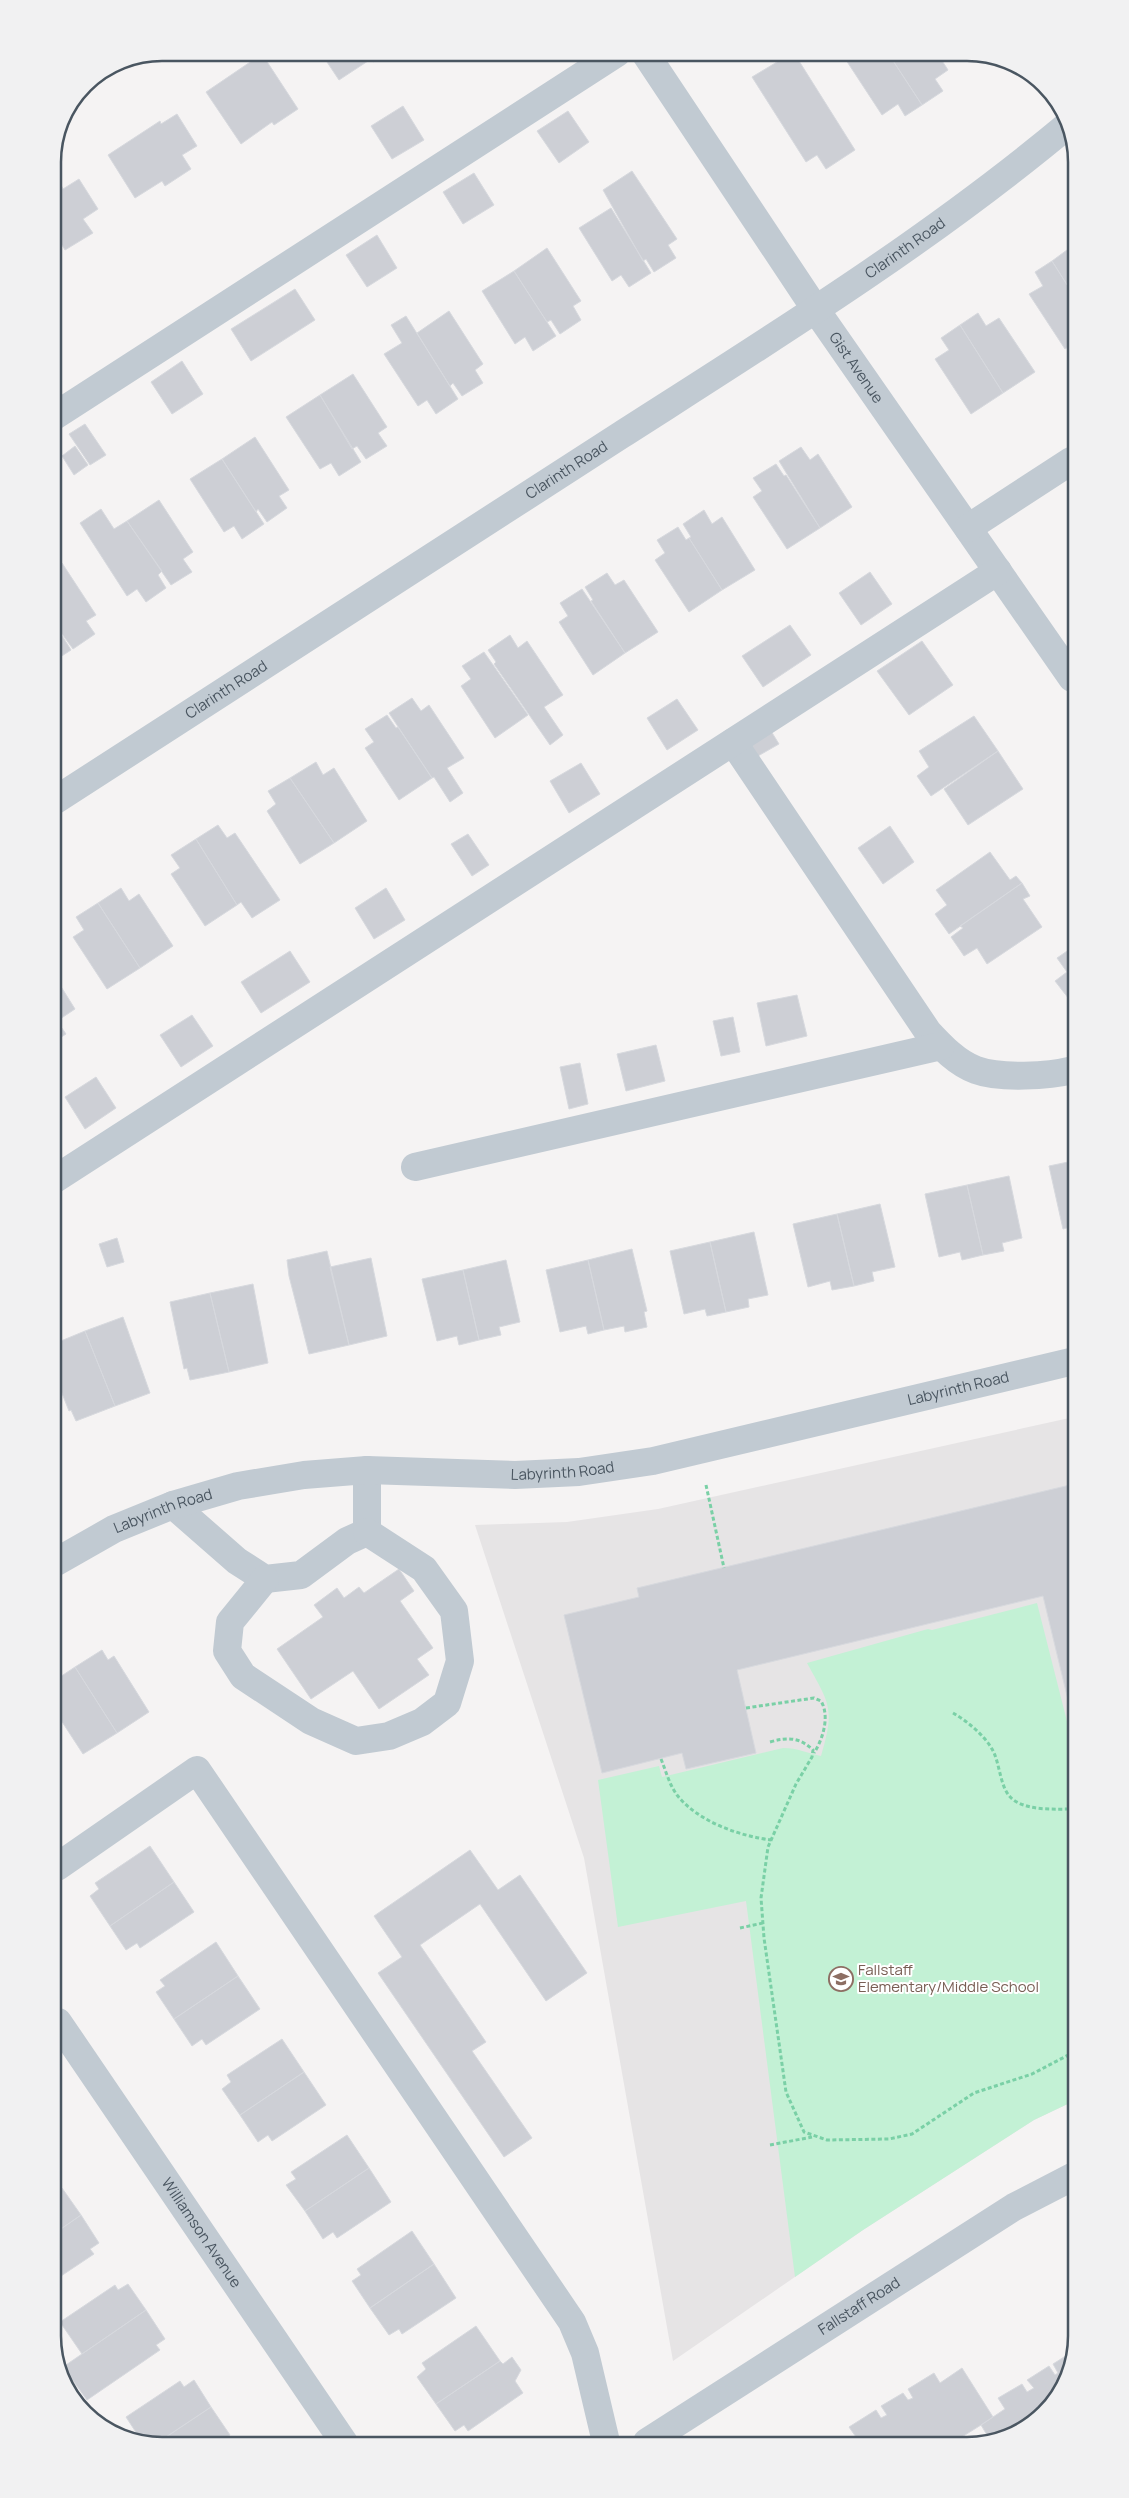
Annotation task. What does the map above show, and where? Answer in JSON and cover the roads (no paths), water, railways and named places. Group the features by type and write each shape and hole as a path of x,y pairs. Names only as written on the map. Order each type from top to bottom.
{"street":[{"path":"61,413 605,61"},
{"name":"Gist Avenue","path":"650,61 816,310 1068,672"},
{"name":"Clarinth Road","path":"61,796 816,310 953,215 1022,163 1062,129"},
{"path":"968,528 1068,464"},
{"path":"61,1175 998,571"},
{"path":"733,742 928,1032 948,1054 976,1070 1019,1076 1068,1071"},
{"path":"415,1167 941,1046"},
{"name":"Labyrinth Road","path":"61,1559 114,1529 173,1505 238,1486 304,1475 367,1470 515,1475 579,1472 653,1461 1068,1362"},
{"path":"367,1470 367,1532"},
{"path":"173,1505 237,1561 265,1579 301,1575 347,1542 367,1532"},
{"path":"265,1579 230,1622 228,1651 242,1676 311,1721 356,1741 389,1736 422,1722 447,1703 460,1661 454,1610 424,1569 367,1532"},
{"path":"61,1864 197,1770 572,2322 585,2353 605,2437"},
{"name":"Williamson Avenue","path":"61,2026 340,2437"},
{"name":"Fallstaff Road","path":"655,2437 1014,2207 1068,2179"}],"place":[{"name":"Fallstaff Elementary/Middle School","path":"841,1979"}]}
